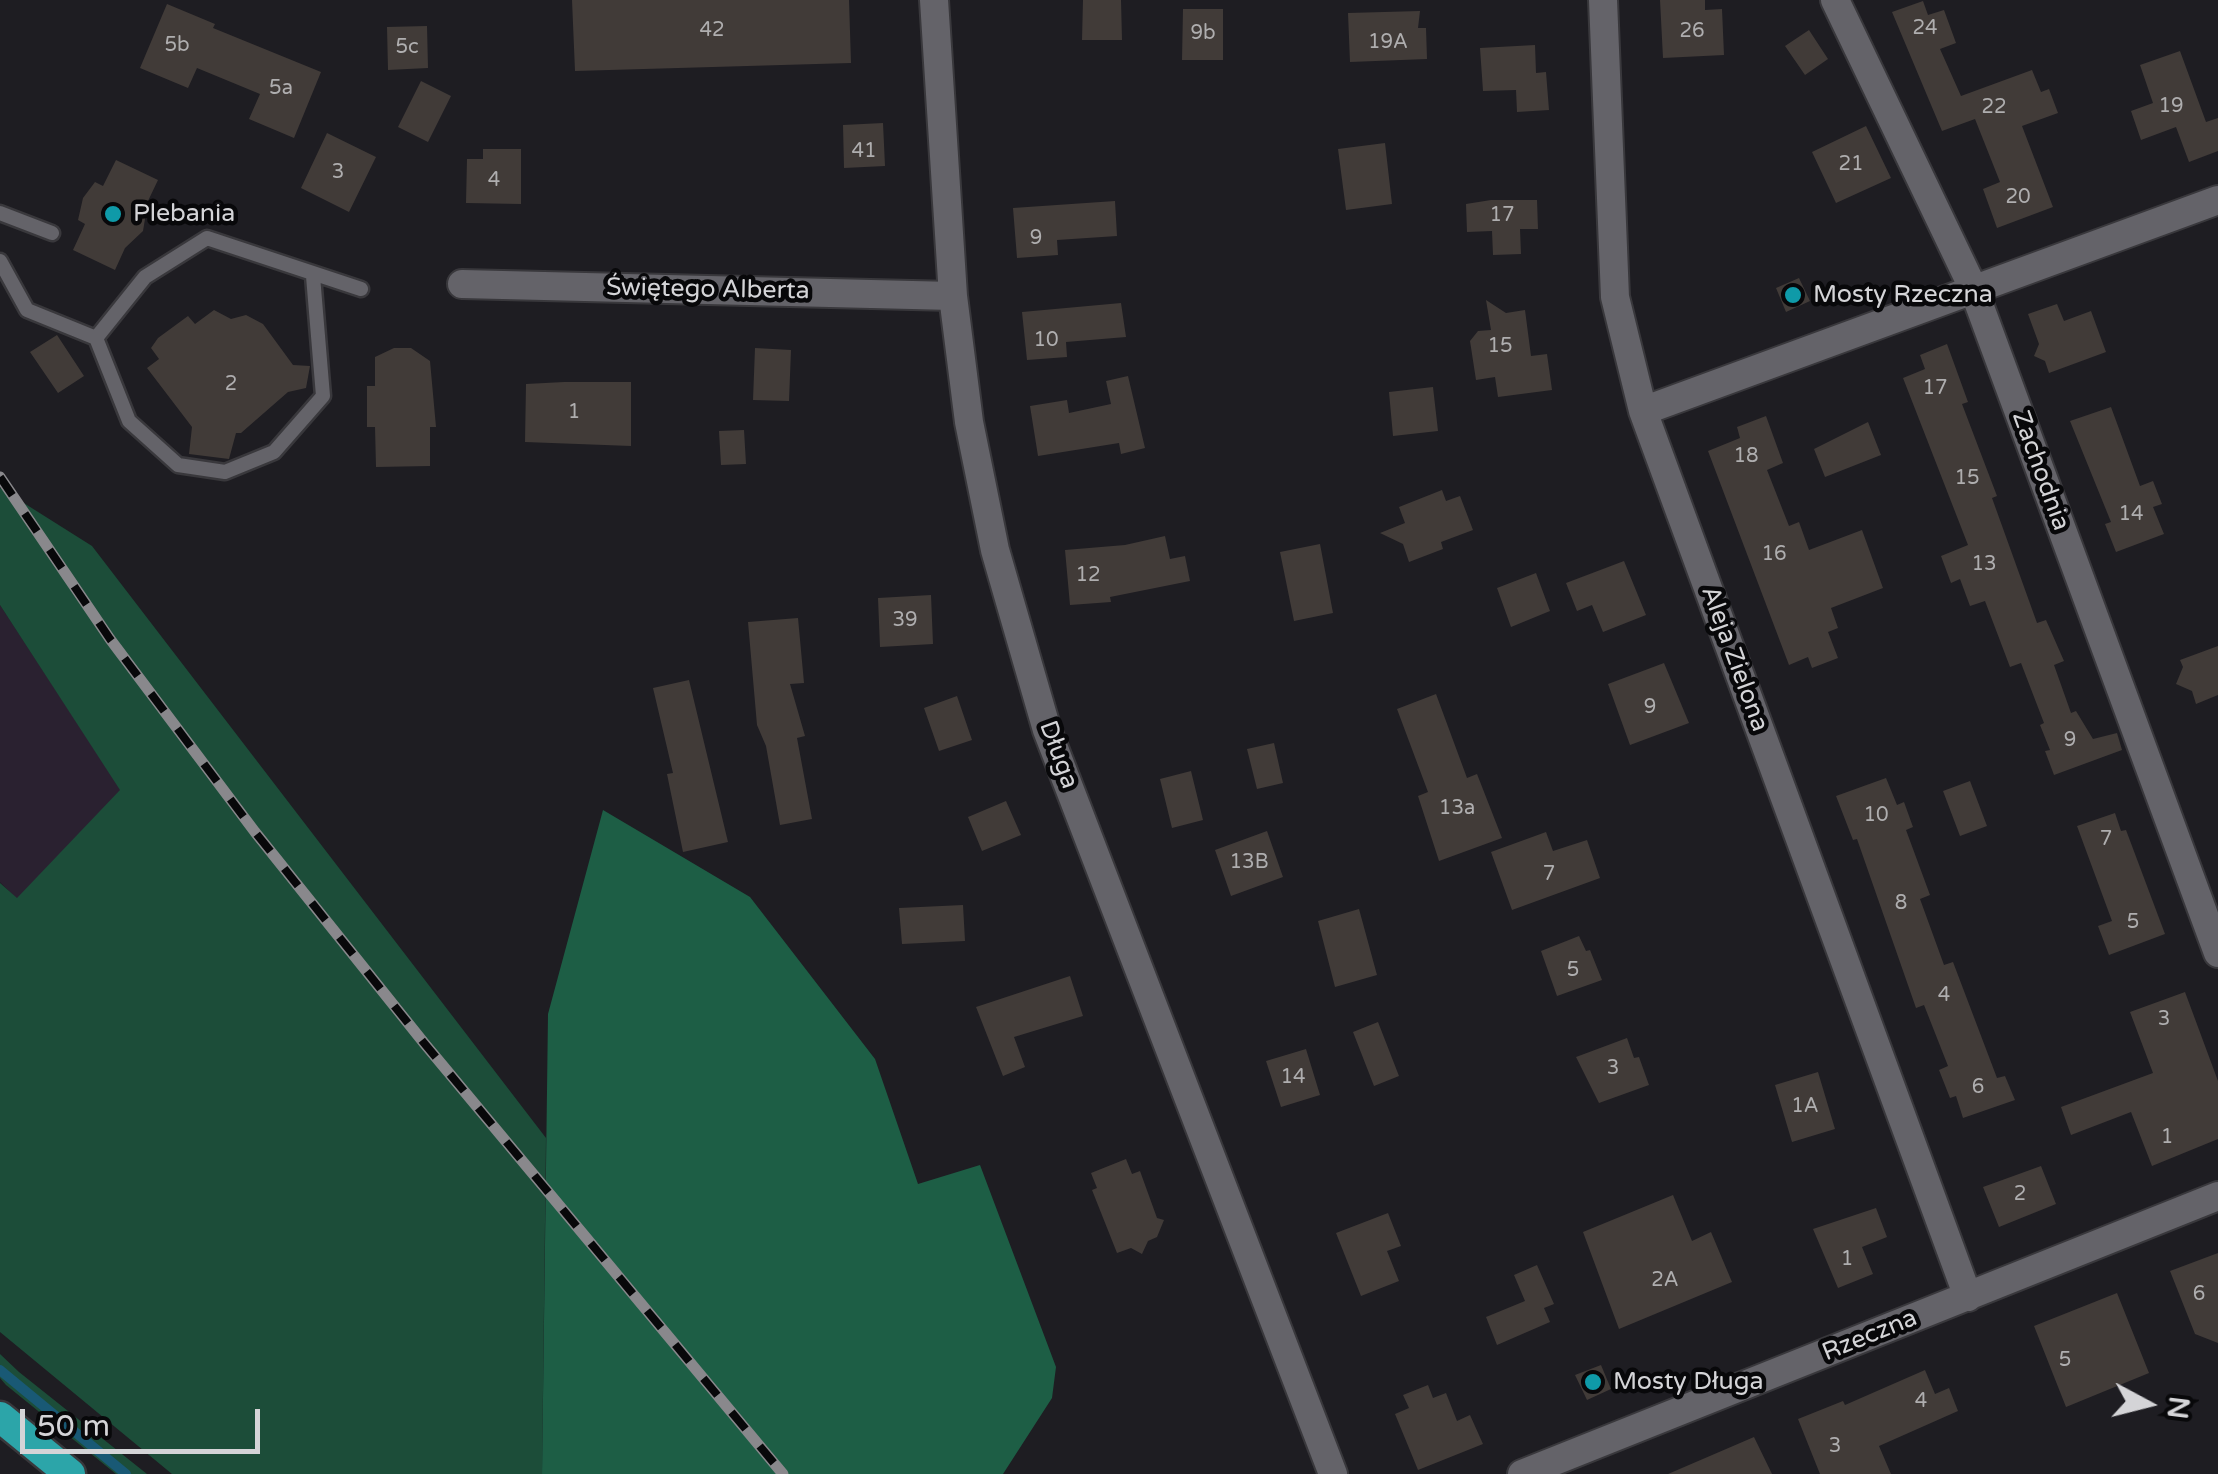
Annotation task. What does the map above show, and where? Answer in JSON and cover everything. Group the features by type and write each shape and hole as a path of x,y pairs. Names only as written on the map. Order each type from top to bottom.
{"highway":[{"path":"0,1417 70,1474"}],"street":[{"name":"Długa","path":"934,0 953,296 969,422 994,550 1047,730 1332,1474"},
{"name":"Aleja Zielona","path":"1603,0 1615,298 1643,411 1968,1297"},
{"name":"Zachodnia","path":"1835,0 1973,288 2218,953"},
{"path":"1643,411 2218,200"},
{"name":"Świętego Alberta","path":"462,284 953,296"},
{"name":"Rzeczna","path":"1522,1474 2218,1196"}],"lane":[{"path":"0,213 52,233"},
{"path":"96,338 145,277 207,238 362,289"},
{"path":"0,261 28,310 96,338 129,422 178,465 225,472 274,452 324,396 313,276"}],"shaded area":[{"path":"0,605 121,790 17,899 0,882"}],"green space":[{"path":"0,488 92,546 546,1138 542,1474 172,1474 0,1332 0,883 17,898 120,790 0,605"},
{"path":"603,810 750,897 875,1059 918,1184 980,1165 1056,1367 1052,1398 1003,1474 542,1474 548,1014"},
{"path":"0,1354 147,1474 116,1474 6,1385 0,1378"}],"building":[{"path":"572,0 849,0 851,63 575,71"},
{"path":"1083,0 1121,0 1122,40 1082,40"},
{"path":"1660,0 1705,0 1705,10 1722,9 1724,55 1663,58"},
{"path":"1923,1 1928,15 1944,10 1956,43 1940,49 1961,96 2032,70 2041,92 2049,89 2058,113 2022,126 2053,207 1997,228 1983,189 2000,182 1975,119 1942,131 1892,12"},
{"path":"167,4 215,24 213,28 321,72 294,138 249,119 260,94 197,68 188,88 140,68"},
{"path":"1183,9 1223,9 1223,60 1182,60"},
{"path":"1420,11 1418,28 1426,28 1427,59 1350,62 1348,13"},
{"path":"427,26 428,68 388,70 387,27"},
{"path":"1809,30 1828,59 1805,75 1785,46"},
{"path":"1535,45 1536,73 1546,72 1549,110 1517,112 1516,90 1483,91 1480,48"},
{"path":"2180,51 2206,122 2218,118 2218,151 2189,162 2176,127 2141,140 2131,111 2153,103 2140,65"},
{"path":"421,81 451,96 428,142 398,127"},
{"path":"883,123 885,166 844,168 843,125"},
{"path":"1866,126 1891,178 1836,203 1812,152"},
{"path":"327,133 376,157 349,212 301,188"},
{"path":"1385,143 1392,204 1346,210 1338,149"},
{"path":"483,149 521,149 521,204 466,203 467,159 483,159"},
{"name":"Plebania","path":"116,160 158,180 148,201 143,231 125,248 115,270 73,250 85,224 78,220 83,198 95,182 103,186"},
{"path":"1537,200 1538,229 1520,229 1521,254 1493,255 1492,231 1467,232 1466,204"},
{"path":"1115,201 1117,236 1057,240 1058,255 1017,258 1013,208"},
{"name":"Mosty Rzeczna","path":"1799,278 1810,301 1786,312 1776,288"},
{"path":"1486,300 1506,313 1525,310 1531,356 1547,354 1552,390 1498,397 1495,377 1476,380 1470,341 1478,331 1491,330"},
{"path":"1121,303 1126,337 1066,342 1067,357 1027,360 1022,312"},
{"path":"2057,304 2064,321 2091,311 2106,352 2049,373 2045,361 2034,356 2039,344 2028,314"},
{"path":"214,310 231,319 246,315 263,324 293,365 310,366 306,388 288,392 241,433 236,433 229,459 189,454 192,427 147,368 159,359 151,348 158,338 188,316 195,324"},
{"path":"57,335 84,376 58,393 30,352"},
{"path":"1947,344 1968,402 1962,404 1997,496 1992,498 2037,623 2046,620 2064,661 2054,665 2071,713 2076,711 2093,739 2117,733 2122,750 2054,775 2040,725 2044,723 2021,663 2010,667 1985,601 1970,606 1960,579 1951,583 1941,556 1968,545 1903,378 1925,369 1920,355"},
{"path":"394,348 411,348 430,361 436,427 430,427 430,466 376,467 375,427 367,427 367,386 375,386 375,357"},
{"path":"755,348 791,350 789,401 753,400"},
{"path":"1128,376 1145,448 1121,454 1119,443 1038,456 1030,406 1067,400 1069,413 1111,404 1106,381"},
{"path":"631,382 631,446 525,442 526,384"},
{"path":"1433,387 1438,431 1393,436 1389,392"},
{"path":"2111,407 2140,486 2153,481 2162,504 2153,507 2164,534 2116,552 2105,524 2111,522 2070,421"},
{"path":"1766,416 1783,463 1767,470 1789,526 1799,522 1809,550 1862,530 1883,588 1831,608 1838,628 1828,632 1838,658 1812,668 1808,657 1789,665 1708,451 1740,438 1737,427"},
{"path":"1868,422 1881,455 1825,477 1814,449"},
{"path":"744,430 746,464 721,465 719,431"},
{"path":"1442,490 1446,501 1460,496 1473,530 1441,542 1443,549 1409,562 1403,544 1380,533 1405,523 1399,507"},
{"path":"1165,536 1170,559 1185,556 1190,581 1110,597 1111,602 1070,605 1065,550 1125,545"},
{"path":"1320,544 1333,613 1294,621 1280,552"},
{"path":"1624,561 1646,615 1603,632 1592,605 1577,611 1566,583"},
{"path":"1536,573 1550,611 1511,627 1497,588"},
{"path":"931,595 933,644 880,647 878,598"},
{"path":"798,618 804,683 790,684 805,736 797,738 812,819 780,825 766,746 757,725 748,622"},
{"path":"2218,646 2218,695 2196,704 2192,691 2176,684 2183,667 2180,660"},
{"path":"1664,663 1689,723 1630,745 1608,684"},
{"path":"689,680 728,842 683,852 667,774 673,773 653,688"},
{"path":"1436,694 1467,778 1477,774 1502,838 1439,861 1418,796 1428,792 1397,709"},
{"path":"957,696 972,740 939,751 924,708"},
{"path":"1274,743 1283,783 1257,789 1247,749"},
{"path":"1191,771 1203,820 1172,828 1160,779"},
{"path":"1886,778 1897,805 1904,802 1913,827 1906,830 1930,895 1920,899 1944,965 1953,962 1997,1078 2005,1076 2015,1100 1963,1118 1956,1096 1950,1098 1939,1070 1948,1066 1924,1005 1916,1008 1857,839 1853,840 1836,796"},
{"path":"1970,781 1987,826 1960,836 1943,791"},
{"path":"1006,801 1021,835 982,851 968,817"},
{"path":"2115,813 2121,831 2126,830 2165,934 2109,955 2098,926 2112,921 2077,826"},
{"path":"1267,831 1283,877 1231,896 1215,850"},
{"path":"1546,832 1553,851 1587,840 1600,878 1512,910 1491,852"},
{"path":"963,905 965,941 902,944 899,908"},
{"path":"1359,909 1377,975 1335,987 1318,921"},
{"path":"1579,936 1586,951 1590,950 1602,980 1557,996 1541,951"},
{"path":"1070,976 1083,1016 1014,1037 1025,1067 1003,1076 976,1007"},
{"path":"2185,992 2218,1081 2218,1139 2152,1166 2131,1112 2071,1135 2061,1107 2153,1073 2130,1012"},
{"path":"1378,1022 1399,1076 1374,1086 1353,1032"},
{"path":"1627,1038 1649,1085 1599,1103 1576,1057"},
{"path":"1306,1049 1320,1095 1281,1107 1266,1061"},
{"path":"1818,1072 1835,1129 1792,1142 1775,1085"},
{"path":"1126,1159 1132,1174 1140,1171 1157,1218 1164,1220 1157,1237 1148,1241 1142,1254 1131,1248 1117,1253 1092,1190 1097,1188 1091,1173"},
{"path":"2041,1166 2056,1204 1999,1227 1983,1187"},
{"path":"1673,1195 1692,1241 1711,1232 1732,1282 1619,1329 1583,1232"},
{"path":"1876,1208 1887,1237 1862,1247 1873,1274 1838,1288 1813,1229"},
{"path":"1388,1213 1401,1246 1387,1251 1399,1281 1361,1296 1336,1233"},
{"path":"2218,1253 2218,1343 2195,1334 2170,1271"},
{"path":"1537,1265 1554,1304 1544,1308 1550,1322 1497,1345 1486,1317 1525,1301 1514,1275"},
{"path":"2117,1293 2149,1373 2066,1407 2034,1326"},
{"name":"Mosty Długa","path":"1601,1365 1611,1389 1587,1400 1575,1375"},
{"path":"1925,1370 1935,1394 1949,1388 1958,1411 1879,1446 1891,1474 1820,1474 1798,1419 1843,1401 1845,1405"},
{"path":"1428,1385 1433,1398 1446,1393 1457,1421 1470,1415 1483,1444 1418,1470 1395,1414 1409,1408 1403,1395"},
{"path":"1754,1437 1772,1474 1668,1474"}],"waterway":[{"path":"0,1370 126,1474"}],"railway":[{"path":"0,477 110,639 255,832 424,1043 783,1474"}],"place":[{"name":"Plebania","path":"113,214"},
{"name":"Mosty Rzeczna","path":"1793,295"},
{"name":"Mosty Długa","path":"1593,1382"}]}
